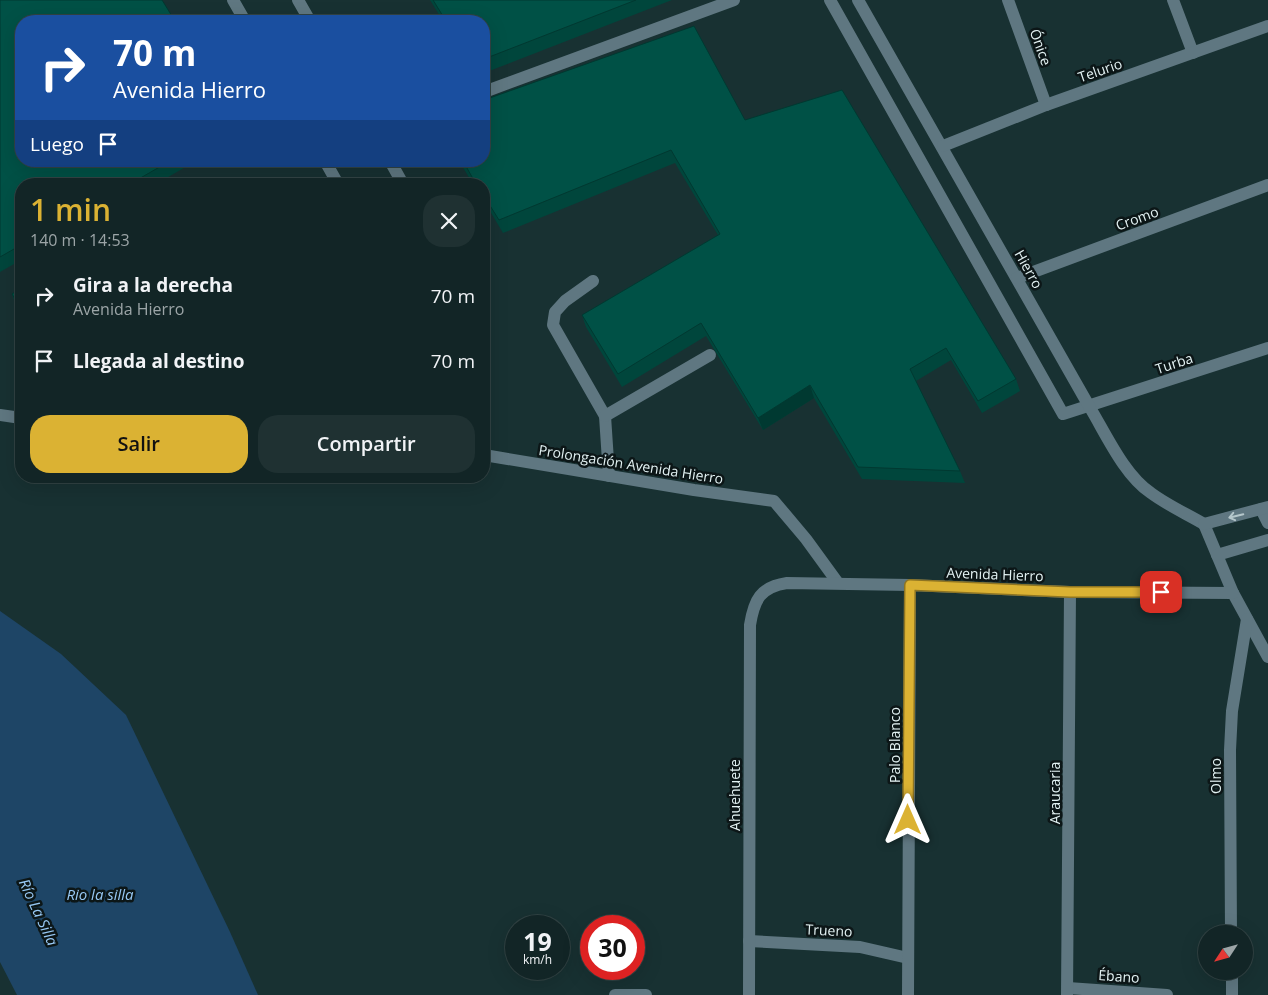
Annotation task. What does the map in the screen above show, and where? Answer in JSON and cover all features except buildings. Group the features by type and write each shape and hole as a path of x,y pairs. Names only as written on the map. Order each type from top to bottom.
{"street":[{"path":"233,0 242,15"},
{"path":"298,0 307,15"},
{"path":"490,90 734,0"},
{"path":"830,0 1064,414 1089,406"},
{"name":"Hierro","path":"858,0 943,146 1089,406 1122,460 1136,480 1150,493 1204,524"},
{"name":"Ónice","path":"1008,0 1046,105"},
{"path":"1173,0 1193,53"},
{"name":"Telurio","path":"943,146 1046,105 1268,26"},
{"path":"328,167 335,178"},
{"path":"393,167 400,178"},
{"name":"Cromo","path":"1017,278 1268,185"},
{"path":"592,282 565,301 555,312 552,325 606,416 609,476"},
{"name":"Turba","path":"1089,406 1268,348"},
{"path":"606,416 710,355"},
{"path":"0,415 15,417"},
{"name":"Prolongación Avenida Hierro","path":"490,456 774,501 806,539 838,583"},
{"path":"1268,523 1264,508 1204,524 1233,593 1268,657"},
{"path":"1218,555 1268,540"},
{"name":"Avenida Hierro","path":"759,596 776,584 787,583 910,585 1070,592 1233,593"},
{"name":"Palo Blanco","path":"908,995 910,585"},
{"name":"Araucaria","path":"1068,991 1070,592"},
{"name":"Ahuehuete","path":"749,995 750,625 753,609 759,596"},
{"name":"Olmo","path":"1231,925 1230,750 1232,710 1247,619"},
{"name":"Trueno","path":"749,941 860,947 908,958"},
{"path":"1232,980 1232,995"},
{"name":"Ébano","path":"1068,991 1168,995"},
{"path":"615,995 646,995"}],"water":[{"name":"Rio la silla","path":"0,611 61,654 126,715 230,932 258,995 17,995 0,962"}],"route":[{"path":"908,820 910,585 1070,592 1161,592"}],"water label":[{"name":"Río La Silla","path":"39,912"}]}
